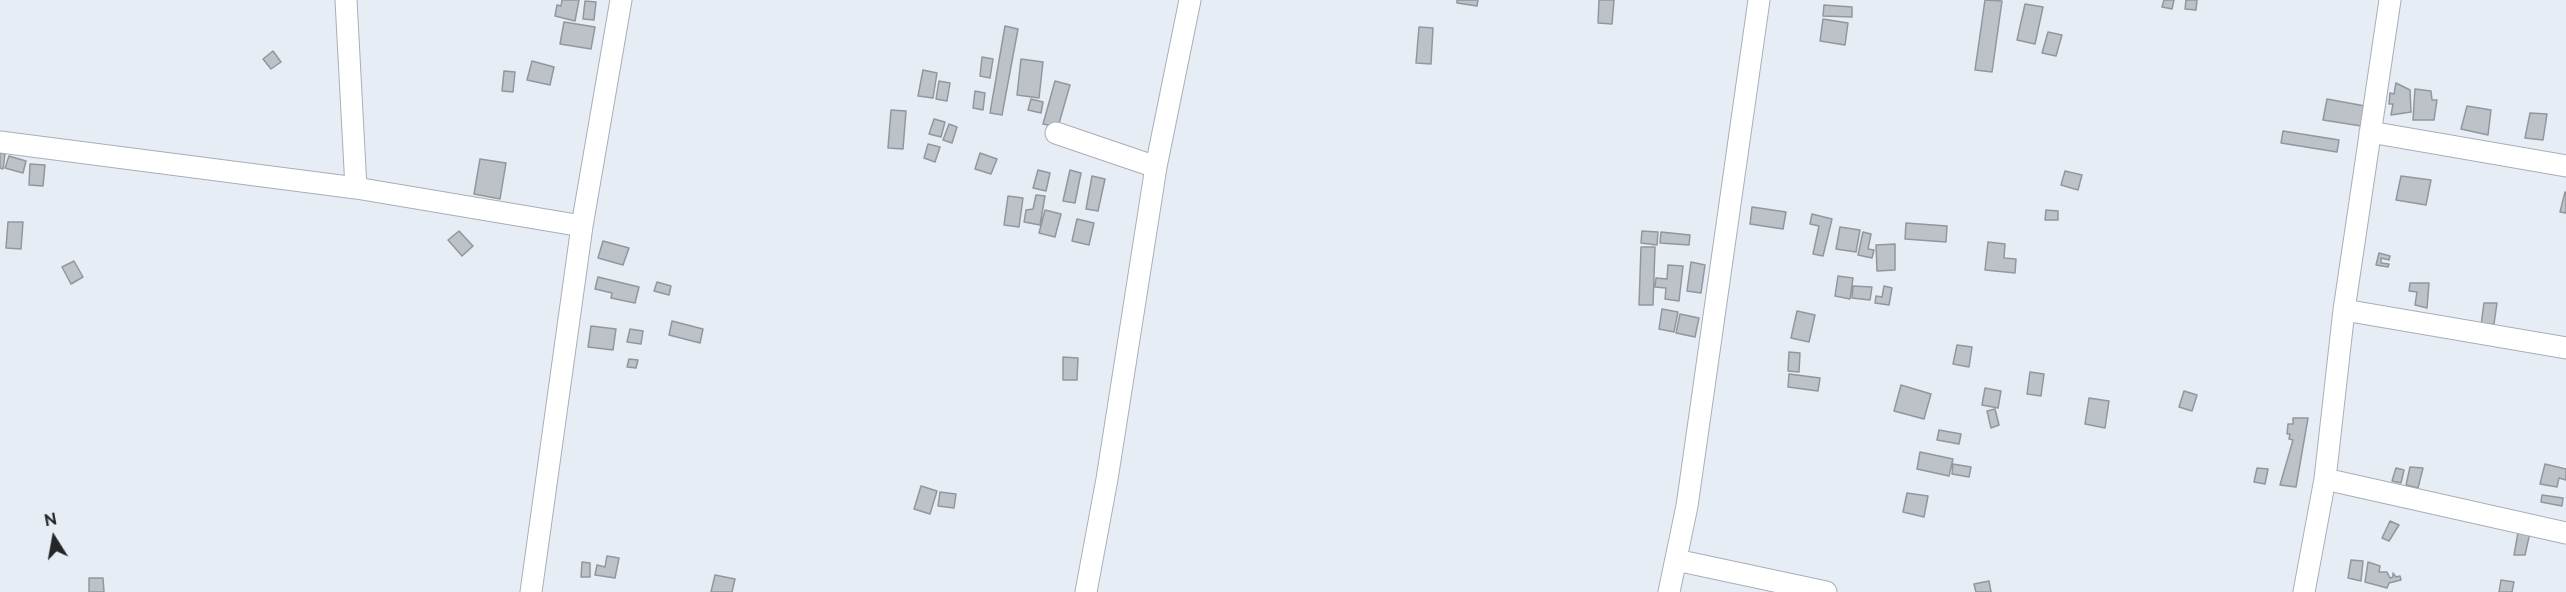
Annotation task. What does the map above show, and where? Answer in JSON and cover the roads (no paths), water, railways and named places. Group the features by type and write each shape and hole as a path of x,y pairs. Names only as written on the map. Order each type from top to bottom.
{"street":[{"path":"346,0 356,188"},
{"path":"531,592 582,226 621,0"},
{"path":"1086,592 1107,479 1156,167 1190,0"},
{"path":"1669,592 1687,506 1759,0"},
{"path":"2304,592 2325,479 2344,310 2390,0"},
{"path":"2370,132 2566,166"},
{"path":"1056,134 1156,167"},
{"path":"0,142 356,188 582,226"},
{"path":"2344,310 2566,348"},
{"path":"2325,479 2566,533"},
{"path":"1676,560 1826,592"}]}
